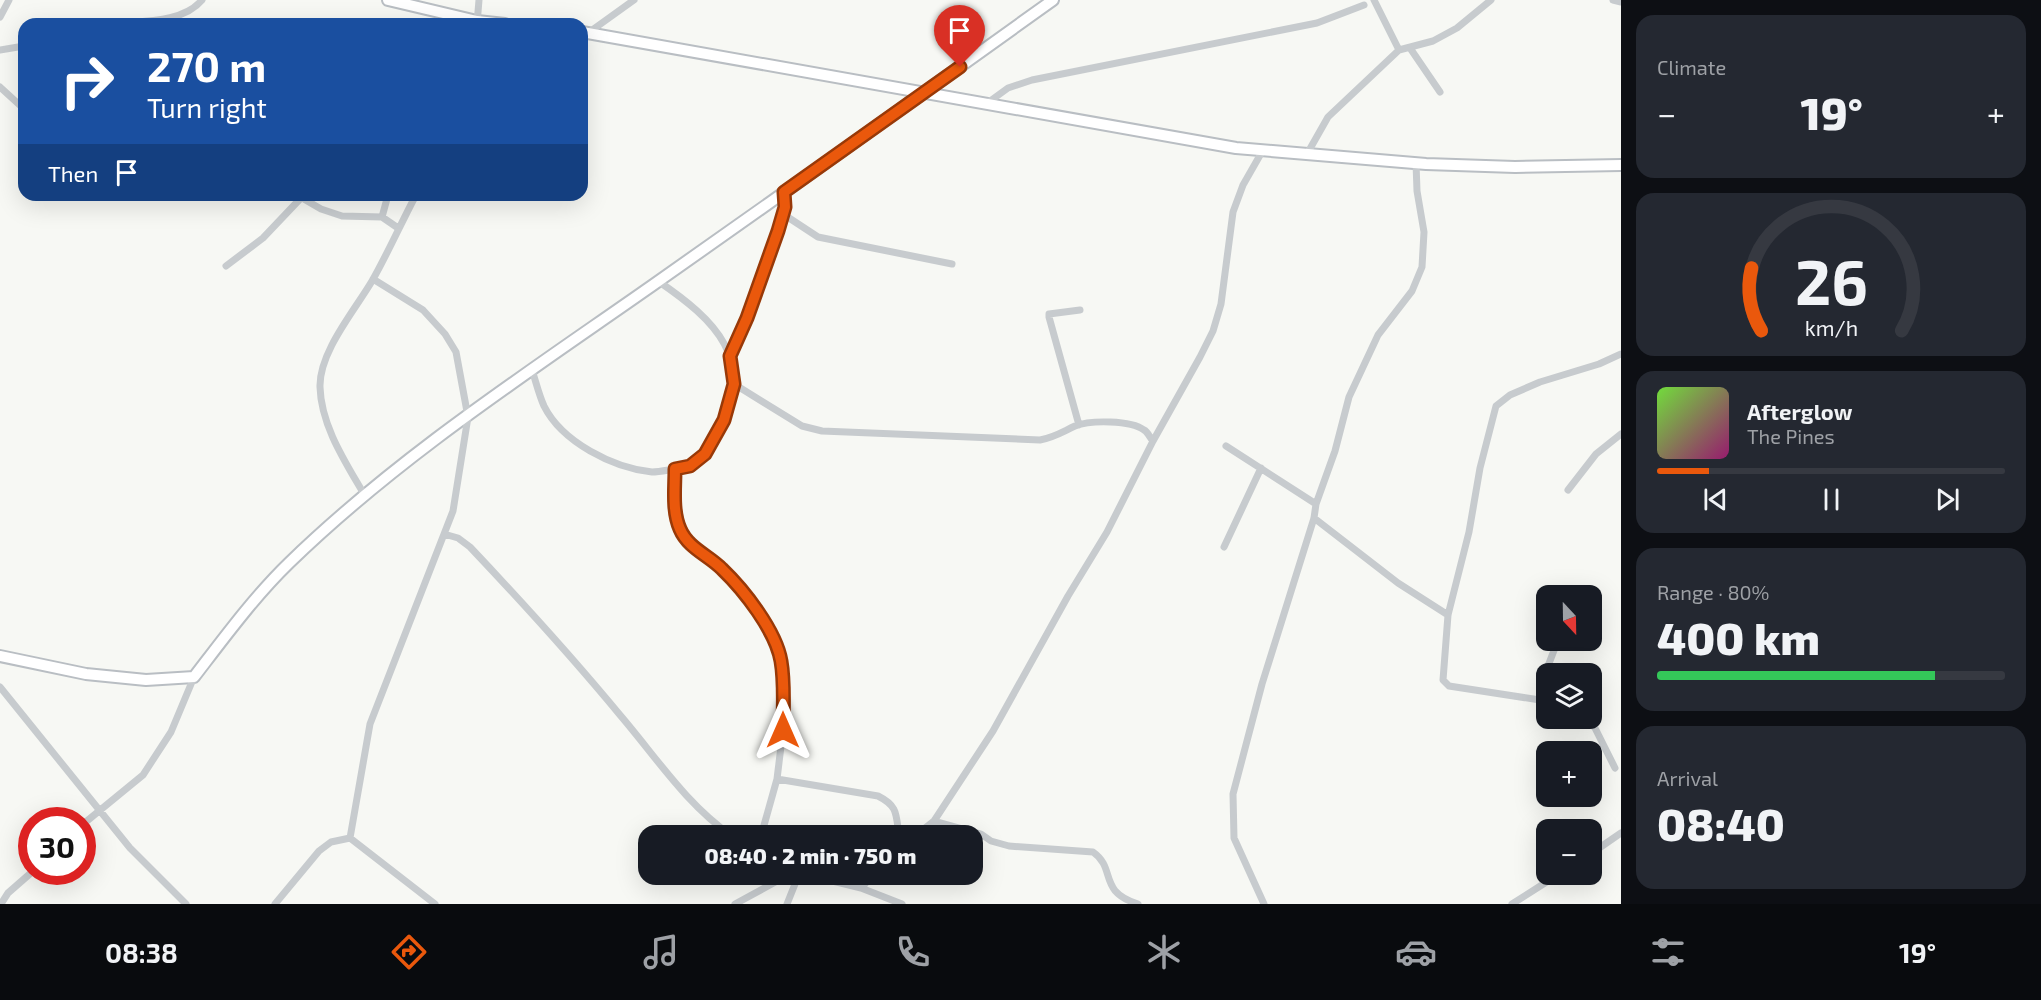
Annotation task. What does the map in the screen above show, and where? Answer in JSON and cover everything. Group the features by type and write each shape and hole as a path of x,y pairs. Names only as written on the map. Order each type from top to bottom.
{"street":[{"path":"0,17 9,0"},
{"path":"153,18 185,13 196,7 202,0"},
{"path":"388,0 461,18"},
{"path":"477,18 479,0"},
{"path":"588,31 634,0"},
{"path":"96,813 143,775 171,732 194,677 253,603 288,564 364,496 532,370 1053,0"},
{"path":"986,105 1008,88 1032,80 1317,23 1373,0 1399,50"},
{"path":"1307,154 1328,117 1399,50 1433,41 1457,28 1491,0"},
{"path":"1613,0 1621,2"},
{"path":"588,34 1236,148 1416,163 1515,167 1621,165"},
{"path":"0,50 18,47"},
{"path":"1410,48 1440,92"},
{"path":"0,87 18,104"},
{"path":"928,825 934,820 972,765 1031,666 1068,596 1107,532 1213,331 1221,304 1233,212 1243,185 1263,150"},
{"path":"1264,904 1234,838 1233,794 1262,684 1314,518 1316,504 1335,451 1349,397 1377,335 1412,291 1422,267 1424,232 1416,182 1416,163"},
{"path":"730,356 747,318 783,214 784,192"},
{"path":"226,266 262,238 295,201"},
{"path":"308,201 342,216 382,216 399,228"},
{"path":"382,216 386,201"},
{"path":"364,496 328,425 320,387 322,369 333,344 373,279 413,201"},
{"path":"783,214 818,237 952,264"},
{"path":"350,838 370,724 453,511 468,417 456,351 445,334 423,310 373,279"},
{"path":"532,370 544,406 556,424 572,439 599,456 652,472 690,466 705,454 724,420 734,384 730,356 709,321 658,281"},
{"path":"1079,425 1049,314 1080,310"},
{"path":"1536,701 1449,686 1443,680 1448,615 1469,532 1482,459 1496,406 1520,391 1599,364 1621,354"},
{"path":"734,384 802,426 822,432 1040,440 1057,437 1089,422 1119,422 1144,430 1153,441"},
{"path":"1568,490 1596,454 1621,434"},
{"path":"1226,446 1316,504"},
{"path":"1224,548 1261,468"},
{"path":"675,469 676,510 679,527 687,542 717,564 741,587 764,623 780,658 783,730 777,779 764,825"},
{"path":"1314,518 1398,583 1448,615"},
{"path":"444,534 458,538 471,547 554,636 670,777 694,803 719,825"},
{"path":"0,656 86,674 146,680 194,677"},
{"path":"0,687 130,848 186,904"},
{"path":"1596,729 1615,768"},
{"path":"777,779 878,796 891,803 896,813 898,825"},
{"path":"934,820 981,834 991,841 1009,846 1093,852 1100,857 1113,890 1121,898 1138,904"},
{"path":"1602,846 1621,833"},
{"path":"275,904 319,851 331,842 350,838 435,904"},
{"path":"1,904 8,893 18,884"},
{"path":"735,904 769,885"},
{"path":"787,904 794,885"},
{"path":"849,885 902,904"},
{"path":"861,888 864,885"},
{"path":"1512,904 1542,885"}],"route":[{"path":"783,730 780,658 764,623 741,587 717,564 687,542 679,527 676,510 675,469 690,466 705,454 724,420 734,384 730,356 747,318 778,231 785,207 784,192 960,67"}]}
